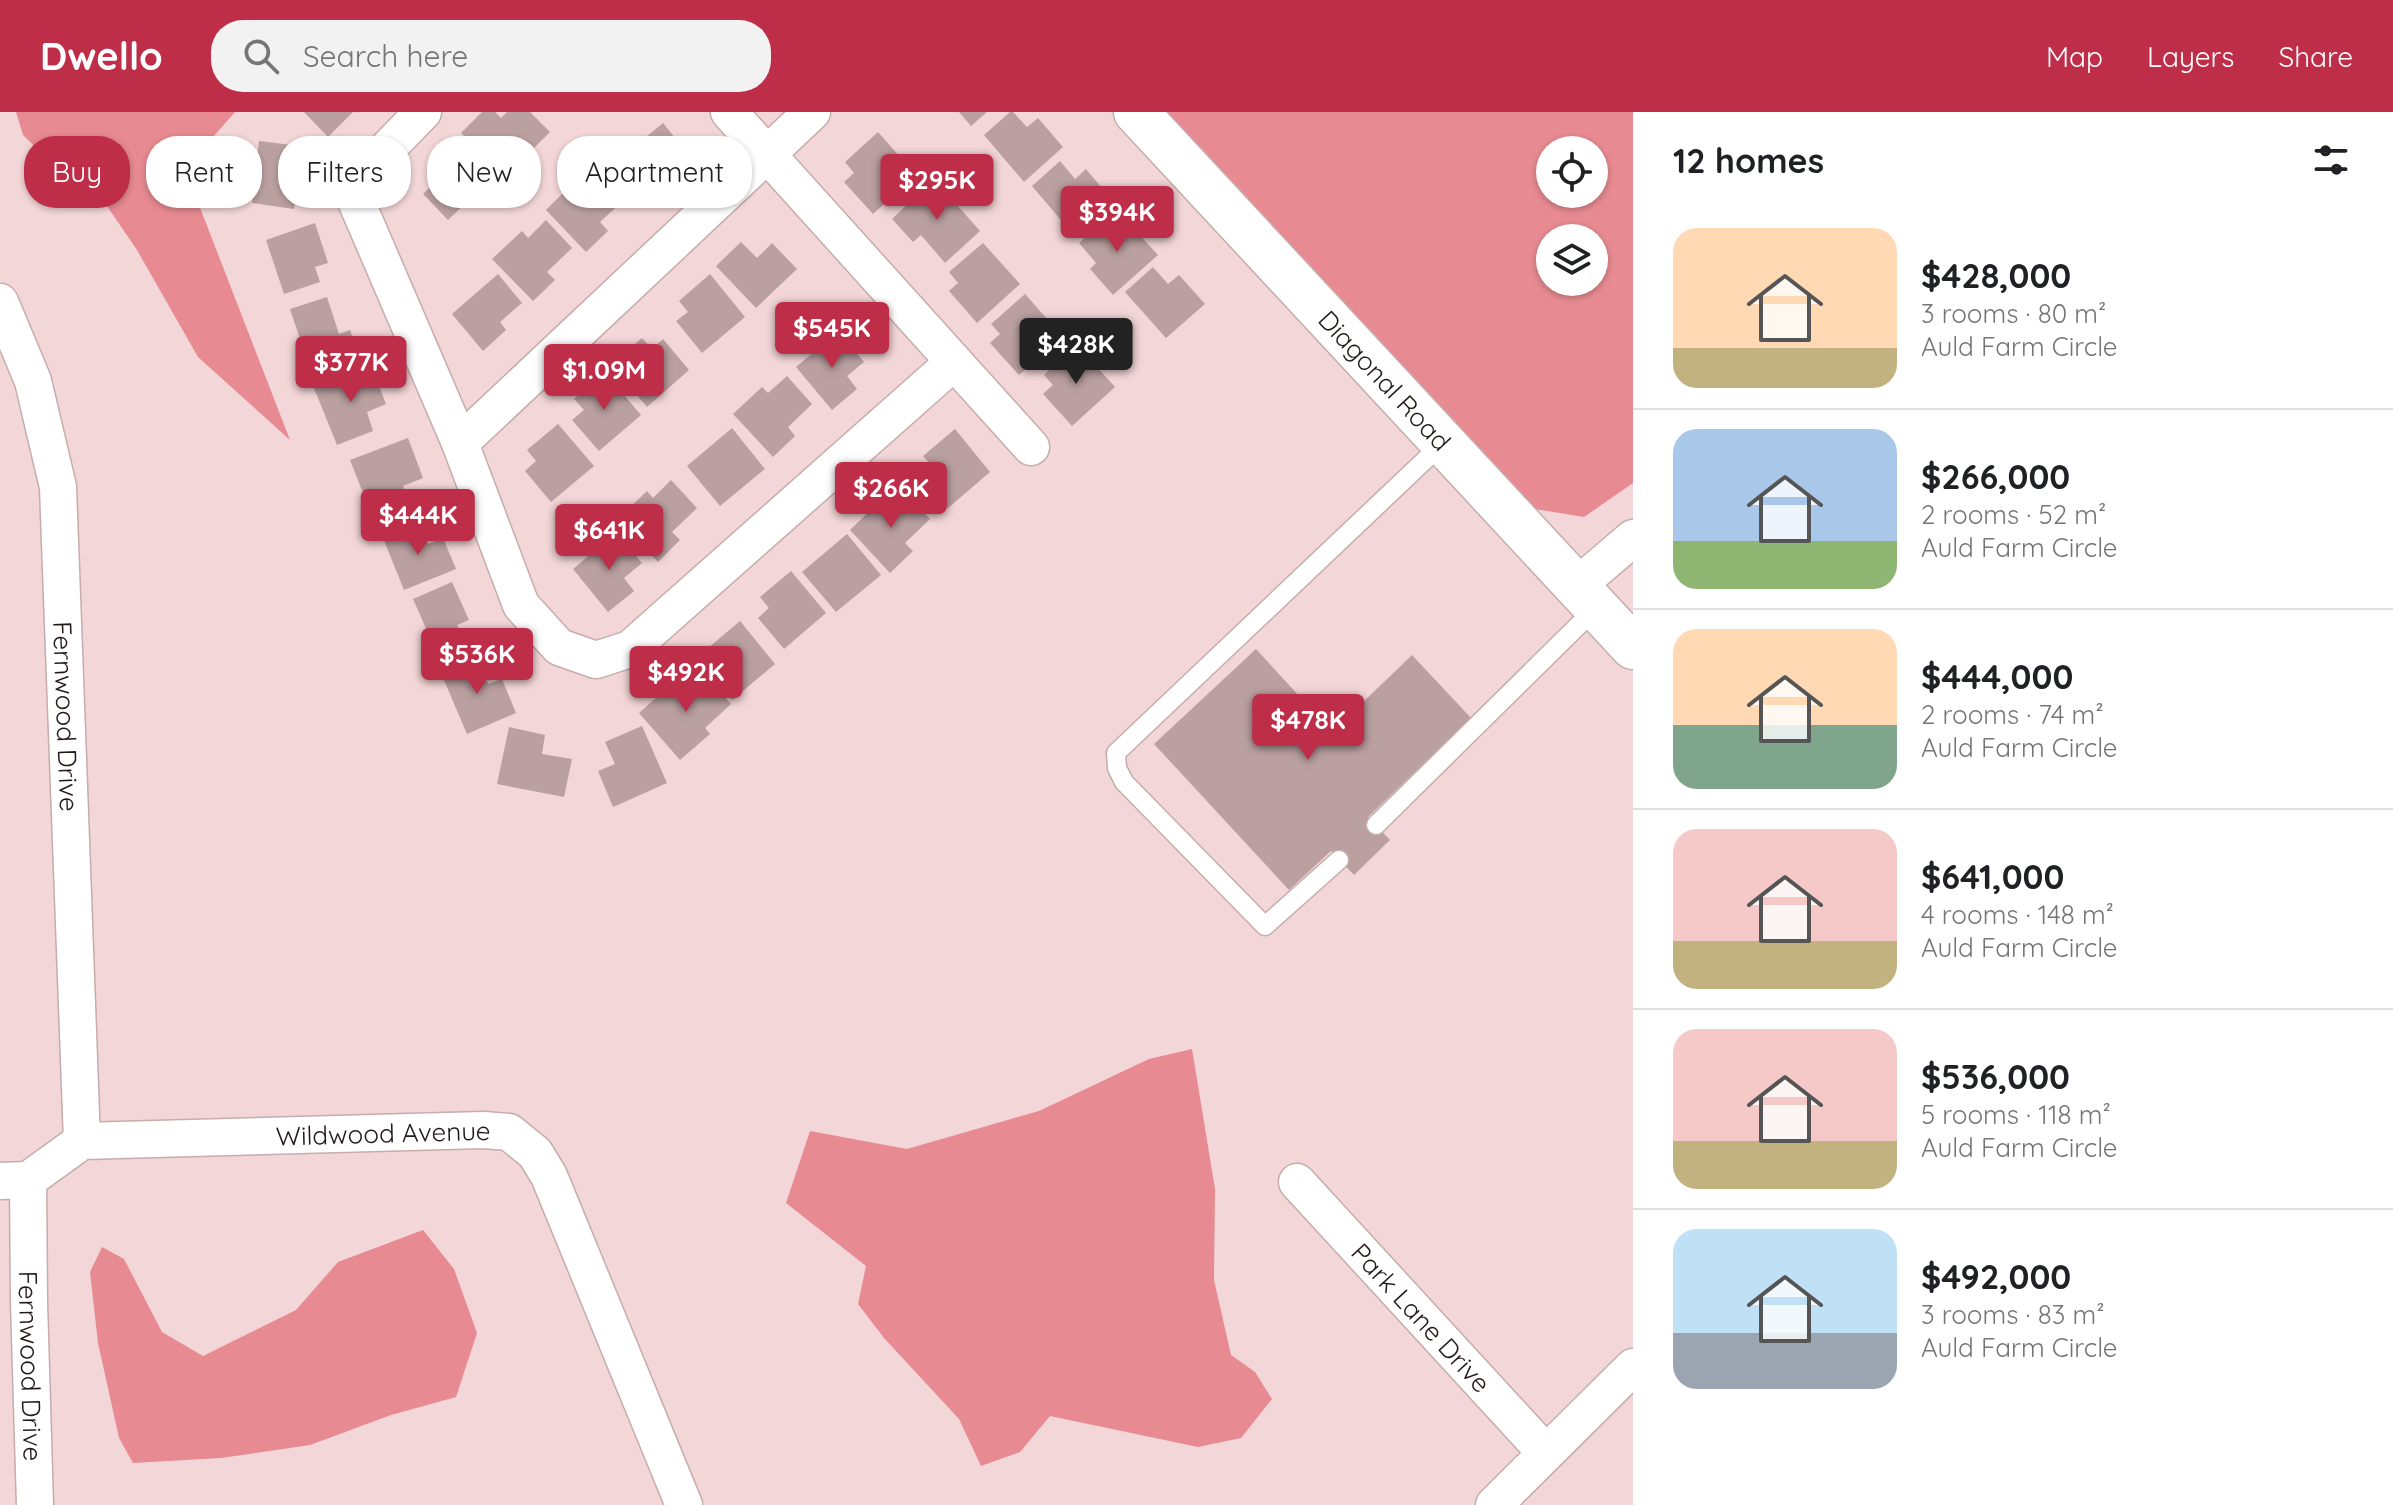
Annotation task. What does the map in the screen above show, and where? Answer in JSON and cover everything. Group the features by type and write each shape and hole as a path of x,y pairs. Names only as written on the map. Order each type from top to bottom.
{"street":[{"path":"423,112 350,187 460,443 521,605 559,647 596,660 630,649 954,362"},
{"path":"729,112 1031,447"},
{"path":"460,443 812,112"},
{"name":"Diagonal Road","path":"1136,112 1633,647"},
{"name":"Fernwood Drive","path":"0,302 33,381 58,487 82,1141"},
{"path":"1588,596 1633,538"},
{"name":"Wildwood Avenue","path":"82,1141 483,1130 509,1132 535,1153 549,1176 684,1505"},
{"path":"14,1181 82,1141"},
{"name":"Fernwood Drive","path":"14,1181 29,1302 35,1505"},
{"name":"Park Lane Drive","path":"1297,1182 1545,1452"},
{"path":"1494,1505 1633,1367"}],"lane":[{"path":"1339,860 1265,926 1124,782 1117,768 1116,753 1443,443"},
{"path":"1376,825 1588,596"}],"shaded area":[{"path":"16,112 235,112 214,136 146,136 146,208 200,208 290,440 198,357 137,250 108,208 130,208 130,136 23,135"},
{"path":"1166,112 1633,112 1633,483 1584,517 1498,503"},
{"path":"1192,1049 1215,1189 1214,1280 1231,1355 1255,1372 1272,1399 1241,1438 1198,1447 1050,1416 1020,1452 981,1466 959,1419 884,1338 858,1304 866,1266 786,1203 810,1131 907,1149 1039,1111 1149,1059"},
{"path":"423,1230 454,1269 477,1333 456,1397 391,1415 310,1445 221,1458 133,1463 119,1438 98,1343 90,1272 102,1247 124,1259 162,1332 203,1356 296,1310 338,1262"}],"building":[{"path":"304,112 353,112 329,136"},
{"path":"482,112 495,112 501,118 507,112 530,112 550,132 541,141 541,136 464,136 461,133"},
{"path":"959,112 987,112 971,126"},
{"path":"1010,112 1027,127 1038,118 1063,147 1024,182 984,135"},
{"path":"663,123 674,136 647,136"},
{"path":"878,132 916,175 873,214 844,182 854,173 845,162"},
{"path":"262,141 278,143 278,207 262,204"},
{"path":"1060,161 1075,179 1086,169 1111,199 1072,233 1032,186"},
{"path":"934,179 980,231 945,263 921,235 913,242 892,219"},
{"path":"557,199 557,208 615,208 600,222 608,231 586,252 546,210"},
{"path":"436,208 461,208 448,220"},
{"path":"1108,216 1125,235 1133,228 1158,255 1113,295 1090,269 1096,263 1079,243"},
{"path":"546,220 572,248 547,272 555,280 533,301 492,259 522,231 528,238"},
{"path":"315,223 328,263 315,267 320,282 284,294 266,240"},
{"path":"741,242 757,258 772,243 797,269 756,308 716,266"},
{"path":"983,243 1020,284 977,323 949,291 958,283 949,272"},
{"path":"1153,267 1168,284 1179,275 1205,304 1166,338 1125,292"},
{"path":"498,274 522,303 500,322 506,330 483,351 452,314"},
{"path":"710,274 745,317 702,353 676,321 688,312 679,301"},
{"path":"1025,294 1062,336 1019,375 990,343 1000,334 991,324"},
{"path":"327,297 339,334 350,330 359,356 311,372 290,309"},
{"path":"839,331 864,362 847,376 857,389 832,410 796,367"},
{"path":"642,338 652,349 663,339 689,370 647,407 611,364"},
{"path":"1077,345 1115,387 1072,426 1043,394 1053,385 1044,375"},
{"path":"371,365 386,404 367,412 373,431 337,445 314,388"},
{"path":"605,373 641,415 599,451 572,420 584,410 574,399"},
{"path":"787,376 812,404 788,427 795,436 773,457 733,414 762,387 768,393"},
{"path":"558,424 594,466 551,502 525,471 536,461 527,450"},
{"path":"732,428 765,469 720,506 687,466"},
{"path":"955,429 990,472 948,508 921,477 933,467 923,456"},
{"path":"408,438 423,478 403,486 410,504 373,518 350,460"},
{"path":"671,480 697,508 672,532 680,540 658,562 618,519 647,491 653,498"},
{"path":"904,492 930,519 905,543 913,551 890,573 850,530 879,502 886,509"},
{"path":"419,523 428,544 443,538 456,569 404,590 383,538"},
{"path":"616,533 642,563 624,578 634,591 608,612 573,569"},
{"path":"847,534 881,575 836,612 802,572"},
{"path":"791,571 826,613 784,649 758,618 769,608 760,597"},
{"path":"452,582 469,620 457,625 467,648 440,660 413,599"},
{"path":"740,621 775,664 732,700 706,669 718,659 708,648"},
{"path":"1256,649 1332,732 1412,655 1471,718 1368,817 1390,840 1354,875 1331,851 1289,890 1154,744"},
{"path":"477,658 488,684 502,679 516,713 467,734 441,673"},
{"path":"702,671 731,704 705,728 710,734 680,760 639,713 667,688 674,696"},
{"path":"642,726 667,783 613,807 598,771 615,764 605,742"},
{"path":"509,727 545,735 542,754 572,759 564,797 497,784"}]}
